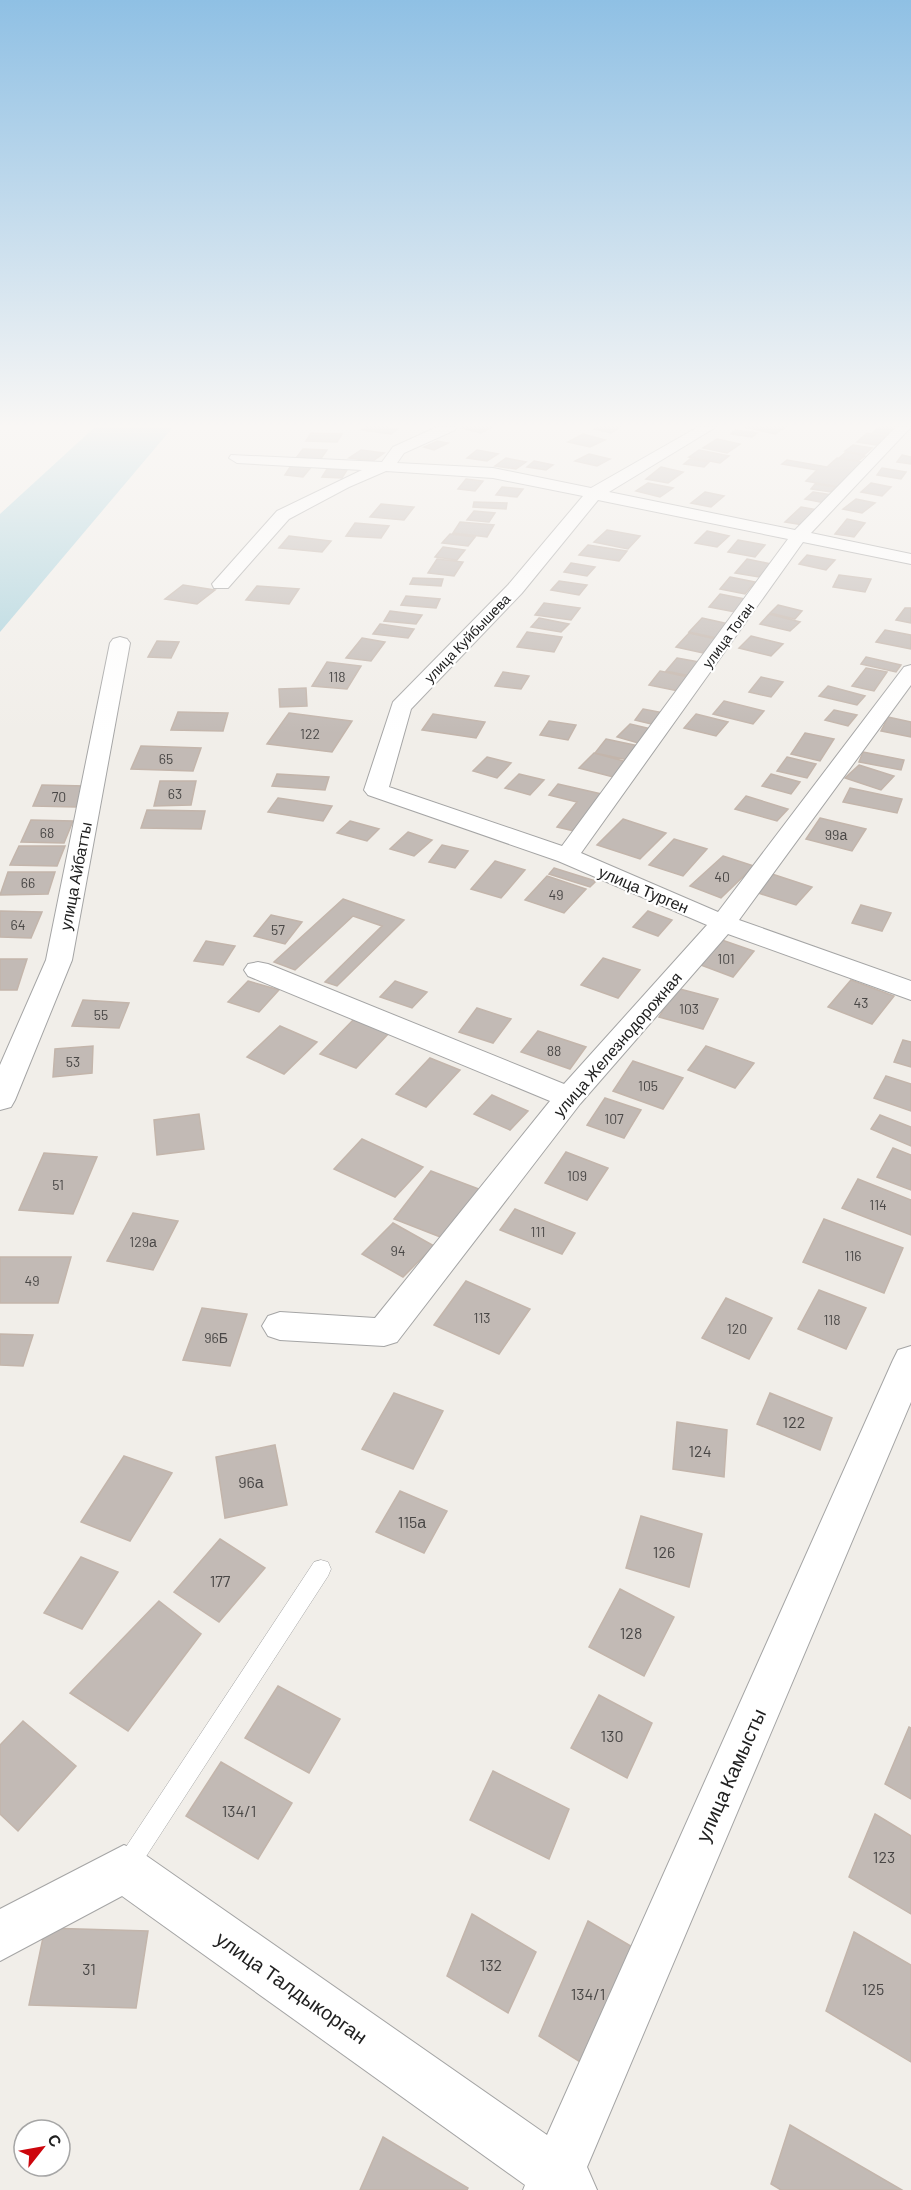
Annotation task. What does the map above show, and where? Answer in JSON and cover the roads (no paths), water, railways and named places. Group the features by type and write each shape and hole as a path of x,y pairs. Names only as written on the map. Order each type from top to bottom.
{"street":[{"path":"221,584 270,529"},
{"name":"улица Куйбышева","path":"376,790 401,707 515,589 565,529"},
{"path":"767,529 911,559"},
{"name":"улица Тоган","path":"567,855 806,529"},
{"name":"улица Айбатты","path":"0,1100 59,960 120,643"},
{"name":"улица Железнодорожная","path":"280,1326 384,1332 568,1097 723,923 911,671"},
{"name":"улица Турген","path":"376,790 567,855 723,923 911,991"},
{"path":"258,970 568,1097"},
{"name":"улица Камысты","path":"559,2185 911,1360"},
{"path":"0,1936 124,1869"},
{"name":"улица Талдыкорган","path":"124,1869 559,2185"}],"lane":[{"path":"124,1869 321,1569"}],"water":[{"path":"0,529 87,529 0,632"}]}
